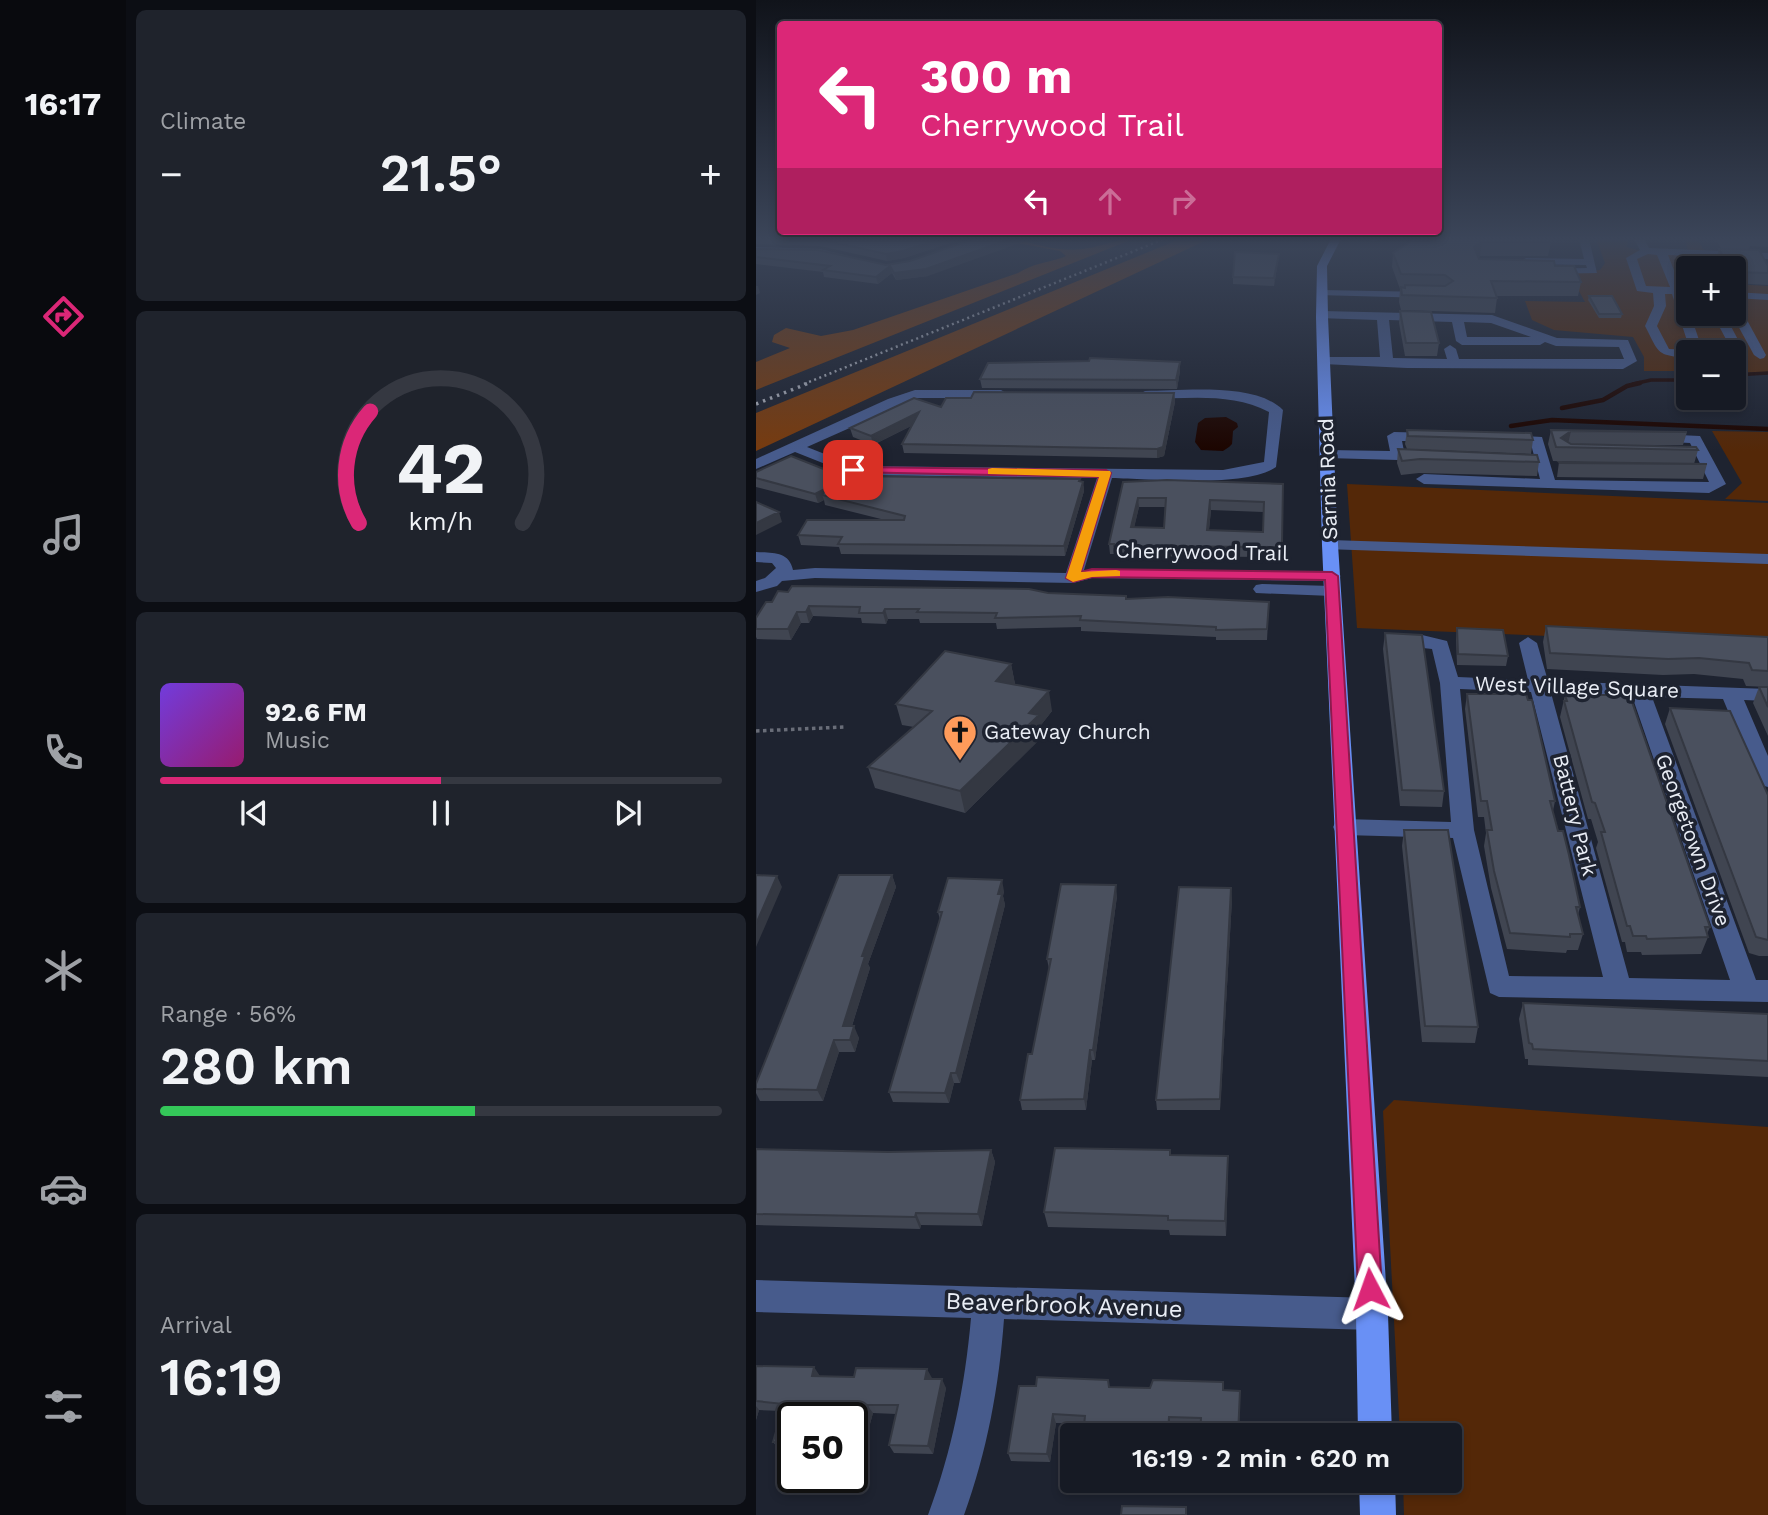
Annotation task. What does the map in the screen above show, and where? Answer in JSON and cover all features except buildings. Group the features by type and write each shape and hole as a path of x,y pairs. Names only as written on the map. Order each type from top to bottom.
{"main road":[{"name":"Sarnia Road","path":"1322,310 1330,545 1376,1423"},
{"path":"1377,1493 1378,1515"}],"street":[{"path":"1659,310 1650,326 1665,352 1676,353"},
{"path":"1746,355 1764,355 1748,310"},
{"path":"1322,314 1383,316 1454,331 1556,342 1624,343 1632,361 1623,365 1323,360"},
{"path":"1383,316 1387,361"},
{"path":"1454,331 1492,319 1556,342"},
{"path":"1454,331 1454,363"},
{"path":"756,465 915,394 1014,394"},
{"path":"794,447 853,470 1223,475 1264,469 1270,464 1276,410 1261,401 1244,396 1136,395"},
{"path":"1327,454 1404,456 1395,436 1446,438"},
{"path":"1485,439 1544,454 1549,484"},
{"path":"1424,479 1709,488 1718,484 1712,472 1689,454 1646,446 1695,439 1689,454"},
{"path":"1684,471 1712,472"},
{"path":"1073,578 1106,473"},
{"path":"1330,545 1768,559"},
{"path":"756,557 776,558 782,571 757,588"},
{"name":"Cherrywood Trail","path":"782,571 1073,578 1087,584 1332,584"},
{"path":"1391,640 1418,640 1440,645 1450,682"},
{"name":"Battery Park","path":"1528,643 1619,988"},
{"name":"West Village Square","path":"1757,991 1499,986 1463,830 1450,682 1768,695"},
{"name":"Georgetown Drive","path":"1640,690 1757,991"},
{"path":"1731,694 1763,757 1768,780"},
{"path":"1344,827 1463,830"},
{"name":"Beaverbrook Avenue","path":"756,1296 1372,1314"},
{"path":"946,1515 961,1478 985,1365 989,1303"}],"path":[{"path":"756,731 844,727"}],"shaded area":[{"path":"912,310 956,310 756,390 756,362 790,348 772,342 774,335 786,328 821,336 853,330"},
{"path":"1008,310 1058,310 756,451 756,413"},
{"path":"1528,310 1676,310 1676,326 1746,326 1746,310 1768,310 1768,373 1746,372 1746,340 1676,340 1676,371 1644,371 1644,357 1633,337 1554,330 1532,320"},
{"path":"1226,417 1237,423 1238,427 1233,431 1232,444 1223,451 1201,450 1195,442 1198,423 1205,418"},
{"path":"1712,431 1768,432 1768,501 1725,499 1742,483"},
{"path":"1347,484 1768,503 1768,645 1357,628"},
{"path":"1394,1100 1768,1127 1768,1515 1404,1515 1403,1493 1462,1493 1462,1423 1399,1423 1383,1111"}],"waterway":[{"path":"1746,374 1768,373"},
{"path":"1633,384 1651,380 1676,380"},
{"path":"1562,408 1603,400 1627,386 1640,383"},
{"path":"1511,426 1552,420 1768,429"}],"railway":[{"path":"804,384 988,310"},
{"path":"756,404 809,383"}],"slow traffic":[{"path":"992,472 1106,473 1073,578 1092,573 1116,573"}],"place":[{"name":"Gateway Church","path":"960,762"}],"route":[{"path":"853,470 1106,473 1073,578 1092,573 1332,576 1357,1089 1370,1289"}]}
